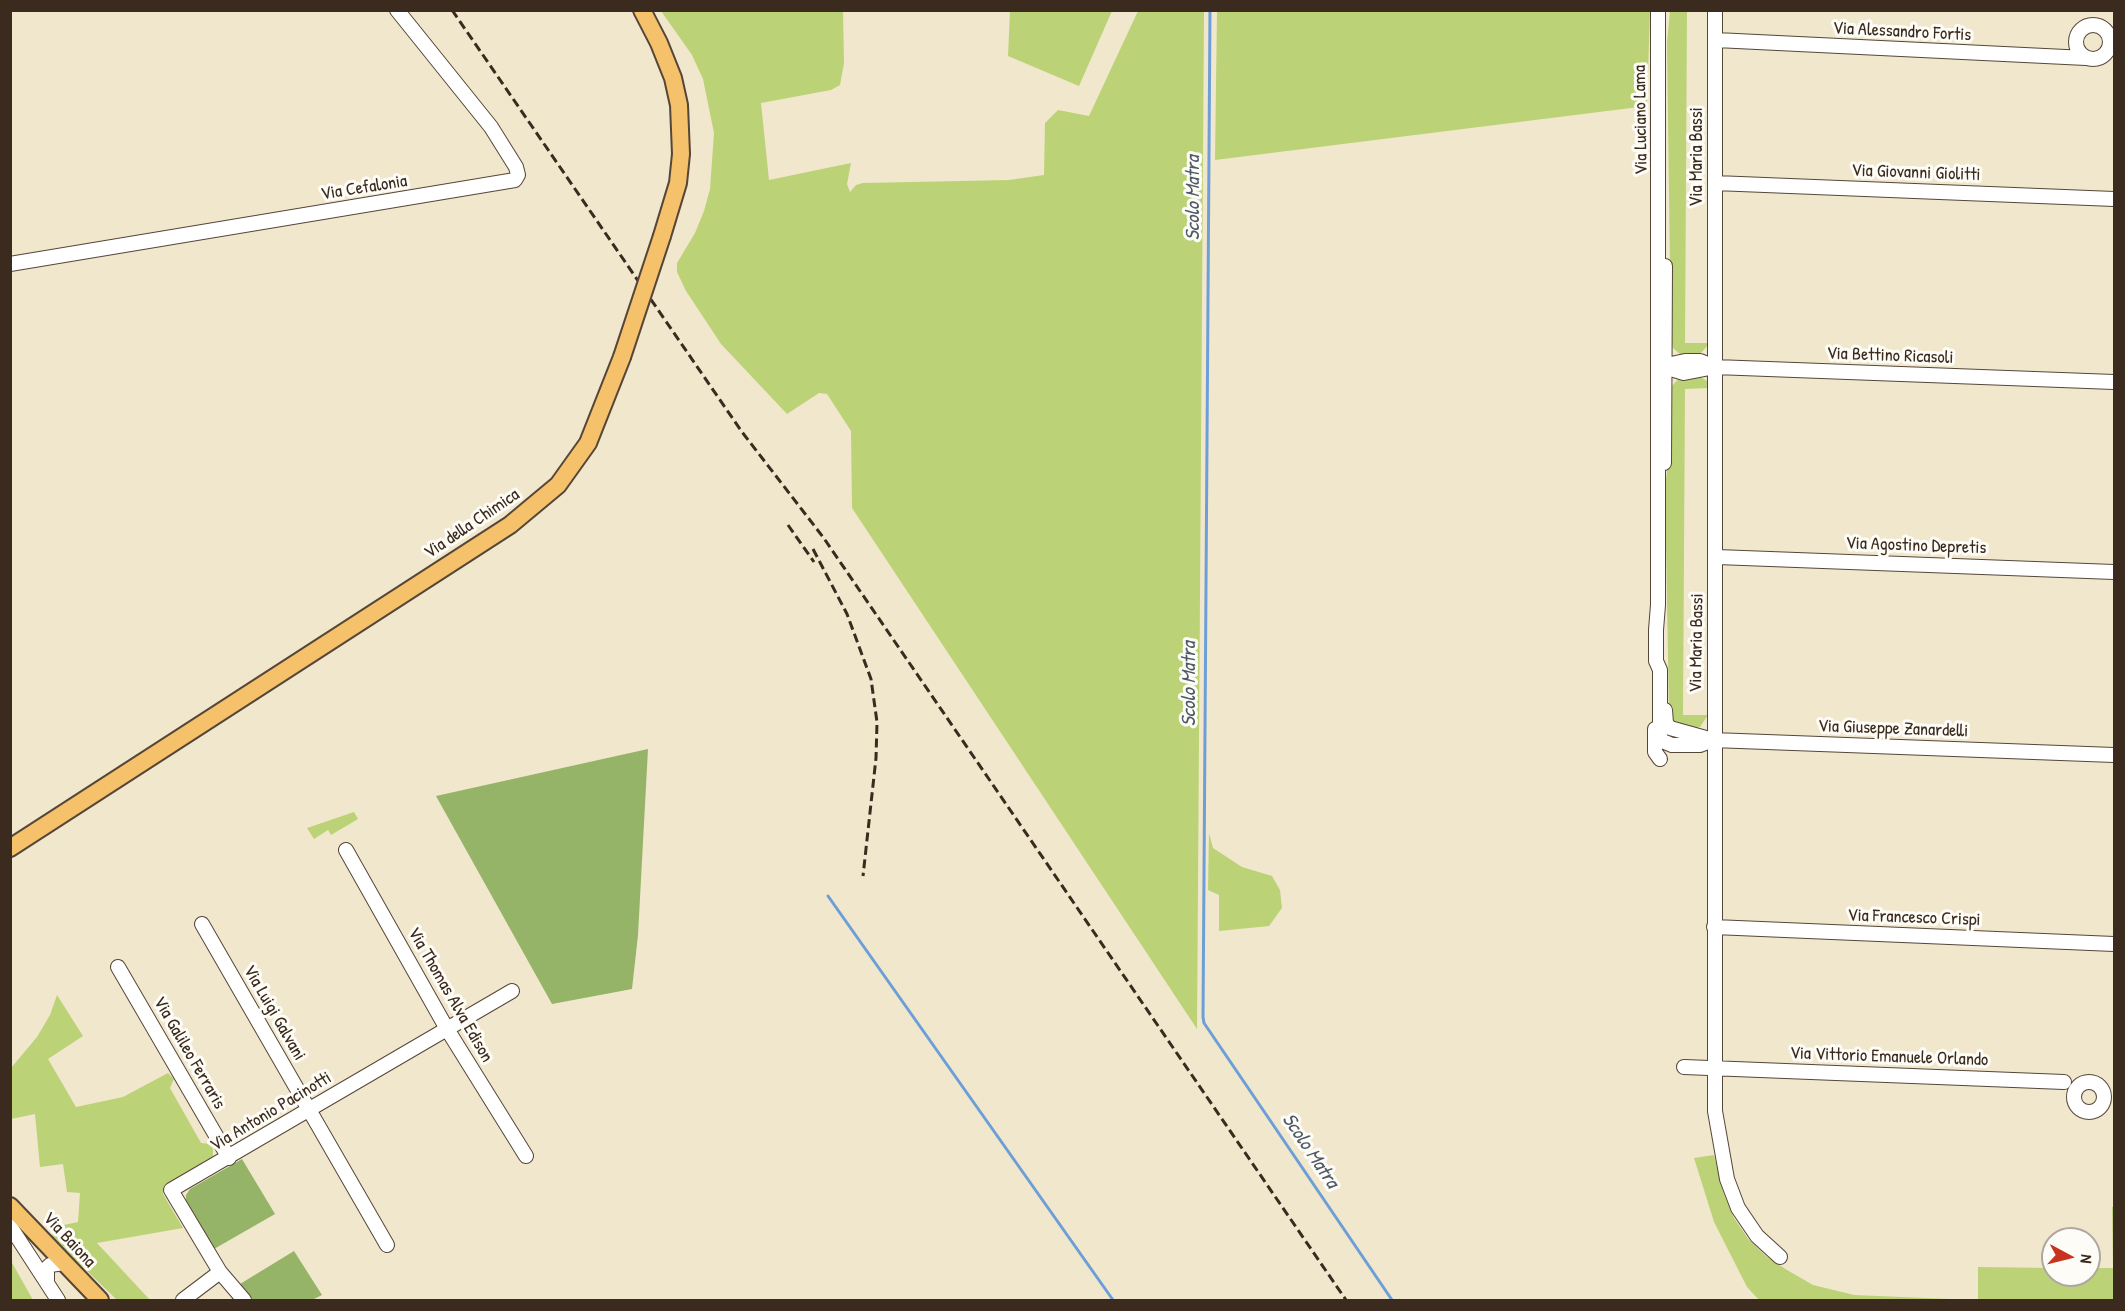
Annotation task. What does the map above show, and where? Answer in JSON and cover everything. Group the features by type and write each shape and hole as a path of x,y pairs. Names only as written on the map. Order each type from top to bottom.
{"main road":[{"name":"Via della Chimica","path":"10,848 510,525 558,484 588,443 622,357 678,183 681,154 679,105 673,78 663,52 642,10"},
{"name":"Via Baiona","path":"10,1206 100,1300"}],"street":[{"name":"Via Cefalonia","path":"10,264 514,180 518,175 516,167 491,127 397,10"},
{"name":"Via Luciano Lama","path":"1658,10 1660,228 1657,291 1658,605 1655,752 1660,759 1664,750 1672,745"},
{"name":"Via Maria Bassi","path":"1715,10 1714,367 1717,557 1713,740 1715,1111 1727,1179 1738,1209 1757,1236 1780,1257"},
{"name":"Via Alessandro Fortis","path":"1716,40 2086,58"},
{"name":"Via Giovanni Giolitti","path":"1715,183 2115,199"},
{"name":"Via Luciano Lama","path":"1658,507 1666,442 1666,287 1660,228"},
{"name":"Via Luciano Lama","path":"1657,291 1661,305 1661,366 1666,369"},
{"path":"1666,348 1684,367"},
{"name":"Via Bettino Ricasoli","path":"1684,367 1700,361 1714,367 2115,382"},
{"path":"1666,369 1684,367"},
{"path":"1666,386 1684,367"},
{"name":"Via Luciano Lama","path":"1656,445 1661,429 1661,375 1666,369"},
{"name":"Via Agostino Depretis","path":"1717,557 2115,572"},
{"name":"Via Luciano Lama","path":"1658,605 1665,648 1666,723 1678,732 1713,740"},
{"name":"Via Giuseppe Zanardelli","path":"1672,745 1700,745 1713,740 2113,755"},
{"name":"Via Thomas Alva Edison","path":"346,850 447,1029 526,1156"},
{"name":"Via Luigi Galvani","path":"202,924 387,1245"},
{"name":"Via Francesco Crispi","path":"1714,927 2113,944"},
{"name":"Via Galileo Ferraris","path":"118,967 229,1158"},
{"name":"Via Antonio Pacinotti","path":"220,1272 171,1190 512,991"},
{"name":"Via Vittorio Emanuele Orlando","path":"1684,1067 2070,1086 2088,1081 2097,1083 2104,1091 2104,1101 2098,1109 2089,1112 2080,1109 2074,1101 2070,1086"},
{"path":"10,1226 58,1300"},
{"path":"47,1282 42,1265 49,1248"},
{"path":"47,1282 47,1268 50,1265 64,1263"},
{"path":"183,1300 220,1272 244,1300"}],"green space":[{"path":"1010,10 1112,11 1079,86 1008,56"},
{"path":"661,11 843,11 844,63 840,85 831,90 761,103 769,180 851,163 847,184 850,192 856,185 863,183 1009,180 1044,175 1045,123 1058,110 1089,116 1138,11 1204,11 1197,1029 852,508 851,431 827,394 819,393 787,414 721,344 686,291 677,272 677,263 695,233 704,211 710,189 714,133 703,79 692,55"},
{"path":"1217,11 1650,11 1647,106 1215,160"},
{"path":"1670,11 1687,11 1685,343 1710,343 1699,355 1682,356 1673,348 1671,341 1667,42"},
{"path":"1697,375 1707,381 1709,388 1685,389 1683,715 1708,715 1700,727 1693,729 1682,728 1671,720 1669,713 1665,487 1669,456 1671,387 1681,376"},
{"path":"648,749 638,935 632,989 552,1004 436,796"},
{"path":"354,812 358,819 331,835 328,830 314,839 307,828"},
{"path":"1209,833 1213,848 1242,867 1272,876 1280,890 1282,908 1269,926 1219,931 1219,895 1208,890"},
{"path":"57,995 83,1036 48,1059 76,1107 123,1097 168,1073 174,1079 170,1088 201,1143 211,1144 213,1148 213,1156 209,1160 163,1188 163,1194 183,1228 97,1243 150,1300 117,1300 52,1237 54,1227 78,1222 80,1193 67,1192 63,1164 40,1167 35,1114 11,1119 11,1068 37,1037 50,1015"},
{"path":"1714,1155 1724,1194 1734,1218 1749,1240 1767,1257 1813,1285 1854,1295 1973,1300 1759,1300 1747,1287 1714,1222 1694,1158"},
{"path":"242,1159 275,1214 214,1249 186,1201 186,1195 190,1189"},
{"path":"2112,1207 2114,1207 2114,1300 1978,1300 1978,1267 2041,1268 2041,1287 2101,1287 2101,1268 2113,1268"},
{"path":"294,1251 322,1295 312,1300 253,1300 240,1284"},
{"path":"11,1261 33,1300 11,1300"}],"waterway":[{"name":"Scolo Matra","path":"1210,10 1203,1017 1204,1023 1392,1300"},
{"path":"828,896 1113,1300"}],"railway":[{"path":"452,10 742,432 823,537 1346,1300"},
{"path":"788,525 814,562"},
{"path":"813,549 847,614 871,679 877,722 876,758 863,876"}]}
